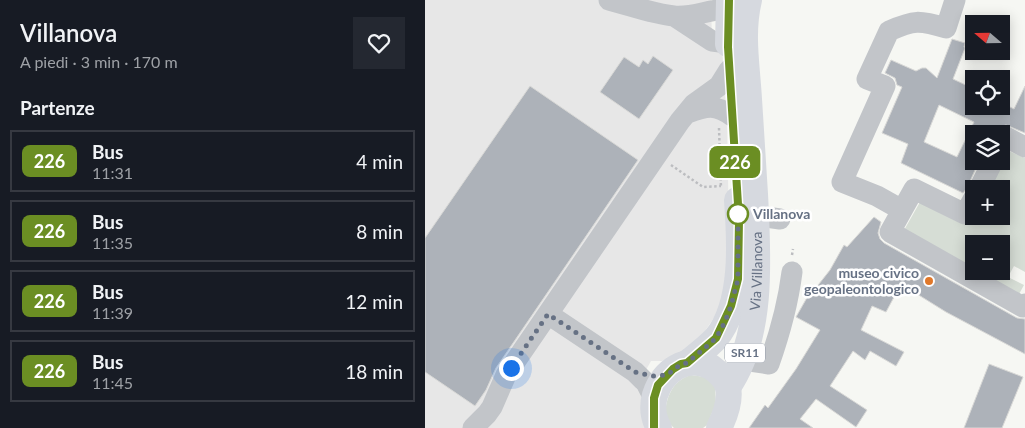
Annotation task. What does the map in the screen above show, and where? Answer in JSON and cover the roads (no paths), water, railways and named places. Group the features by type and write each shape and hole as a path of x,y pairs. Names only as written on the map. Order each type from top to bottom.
{"main road":[{"name":"Via Villanova","path":"677,369 716,338 731,306 738,279 739,220 725,121 729,70 728,43 735,3"},
{"name":"Via Villanova","path":"728,387 737,374 743,360 749,337 768,219 744,37 735,3"},
{"path":"677,369 700,363 716,370 728,387"},
{"name":"SR11","path":"656,419 658,385 677,369"},
{"name":"SR11","path":"719,428 727,405 728,387"}],"street":[{"path":"609,0 674,16 696,15 735,3"},
{"path":"902,210 877,196 842,182 885,86 867,79 889,31 908,22 924,22 946,28 955,0"},
{"path":"674,16 712,41 728,43"},
{"path":"473,428 487,414 497,398 506,374 686,114 694,104 719,86 729,70"},
{"path":"686,114 706,106 720,108 725,121"},
{"path":"1010,139 1025,147"},
{"path":"965,214 914,189 891,232 1023,308 1025,304"},
{"path":"743,360 769,364 787,306 792,272"},
{"path":"548,314 635,372 646,383 656,419"},
{"path":"635,372 652,376 677,369"}],"place":[{"name":"Villanova","path":"738,214"},
{"name":"museo civico geopaleontologico","path":"929,281"}]}
